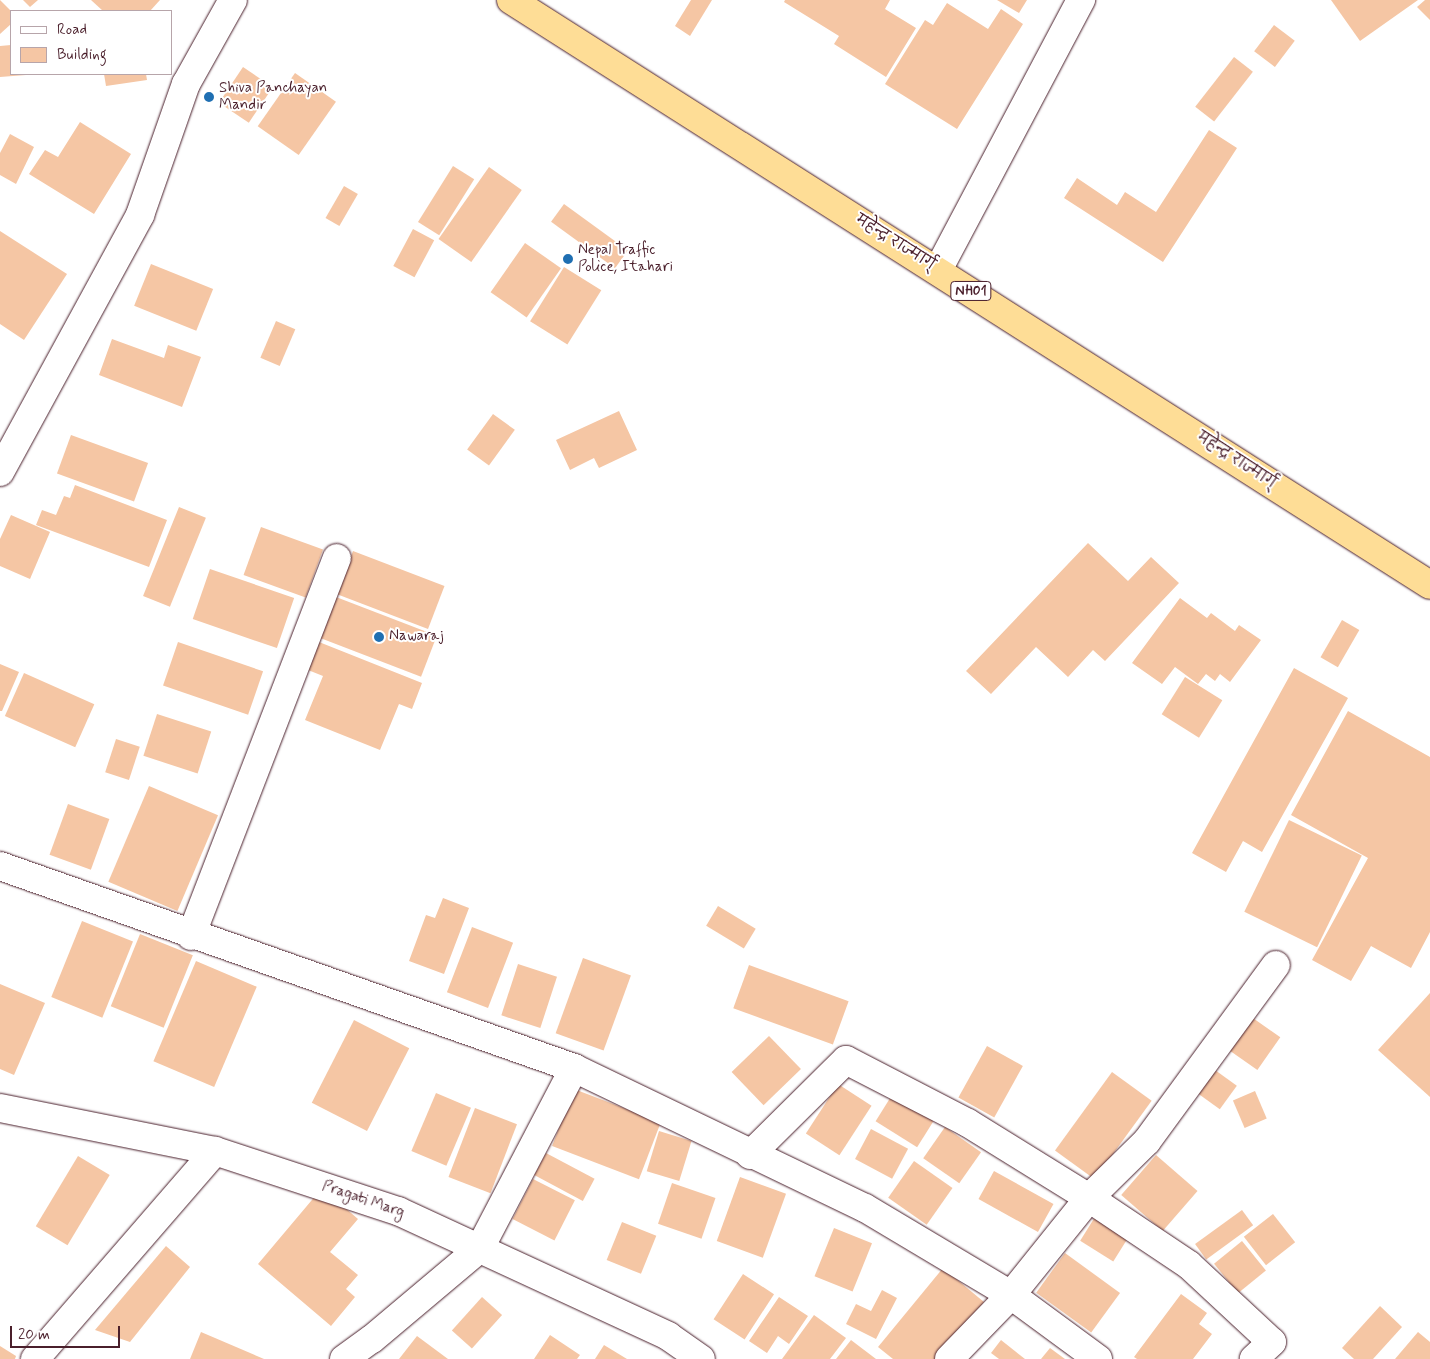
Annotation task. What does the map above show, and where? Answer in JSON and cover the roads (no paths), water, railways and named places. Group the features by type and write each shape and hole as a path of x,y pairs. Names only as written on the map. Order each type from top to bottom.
{"highway":[{"name":"महेन्द्र राज्मार्ग्","path":"511,0 938,270 1430,585"}],"street":[{"path":"0,472 140,215 186,84 233,0"},
{"path":"938,270 1081,0"},
{"path":"192,936 337,558"},
{"path":"0,866 192,936 574,1068 750,1155 865,1208 1011,1295 1098,1359"},
{"path":"949,1359 1011,1295 1090,1198 1147,1141 1276,965"},
{"path":"750,1155 846,1060 968,1123 1090,1198 1188,1265 1272,1342 1254,1359"},
{"path":"344,1359 372,1339 480,1248 574,1068"},
{"name":"Pragati Marg","path":"0,1108 215,1151 398,1211 668,1336 701,1359"},
{"path":"35,1359 215,1151"}],"place":[{"name":"Shiva Panchayan Mandir","path":"209,97"},
{"name":"Nepal Traffic Police, Itahari","path":"568,259"},
{"name":"Nawaraj","path":"379,637"}]}
